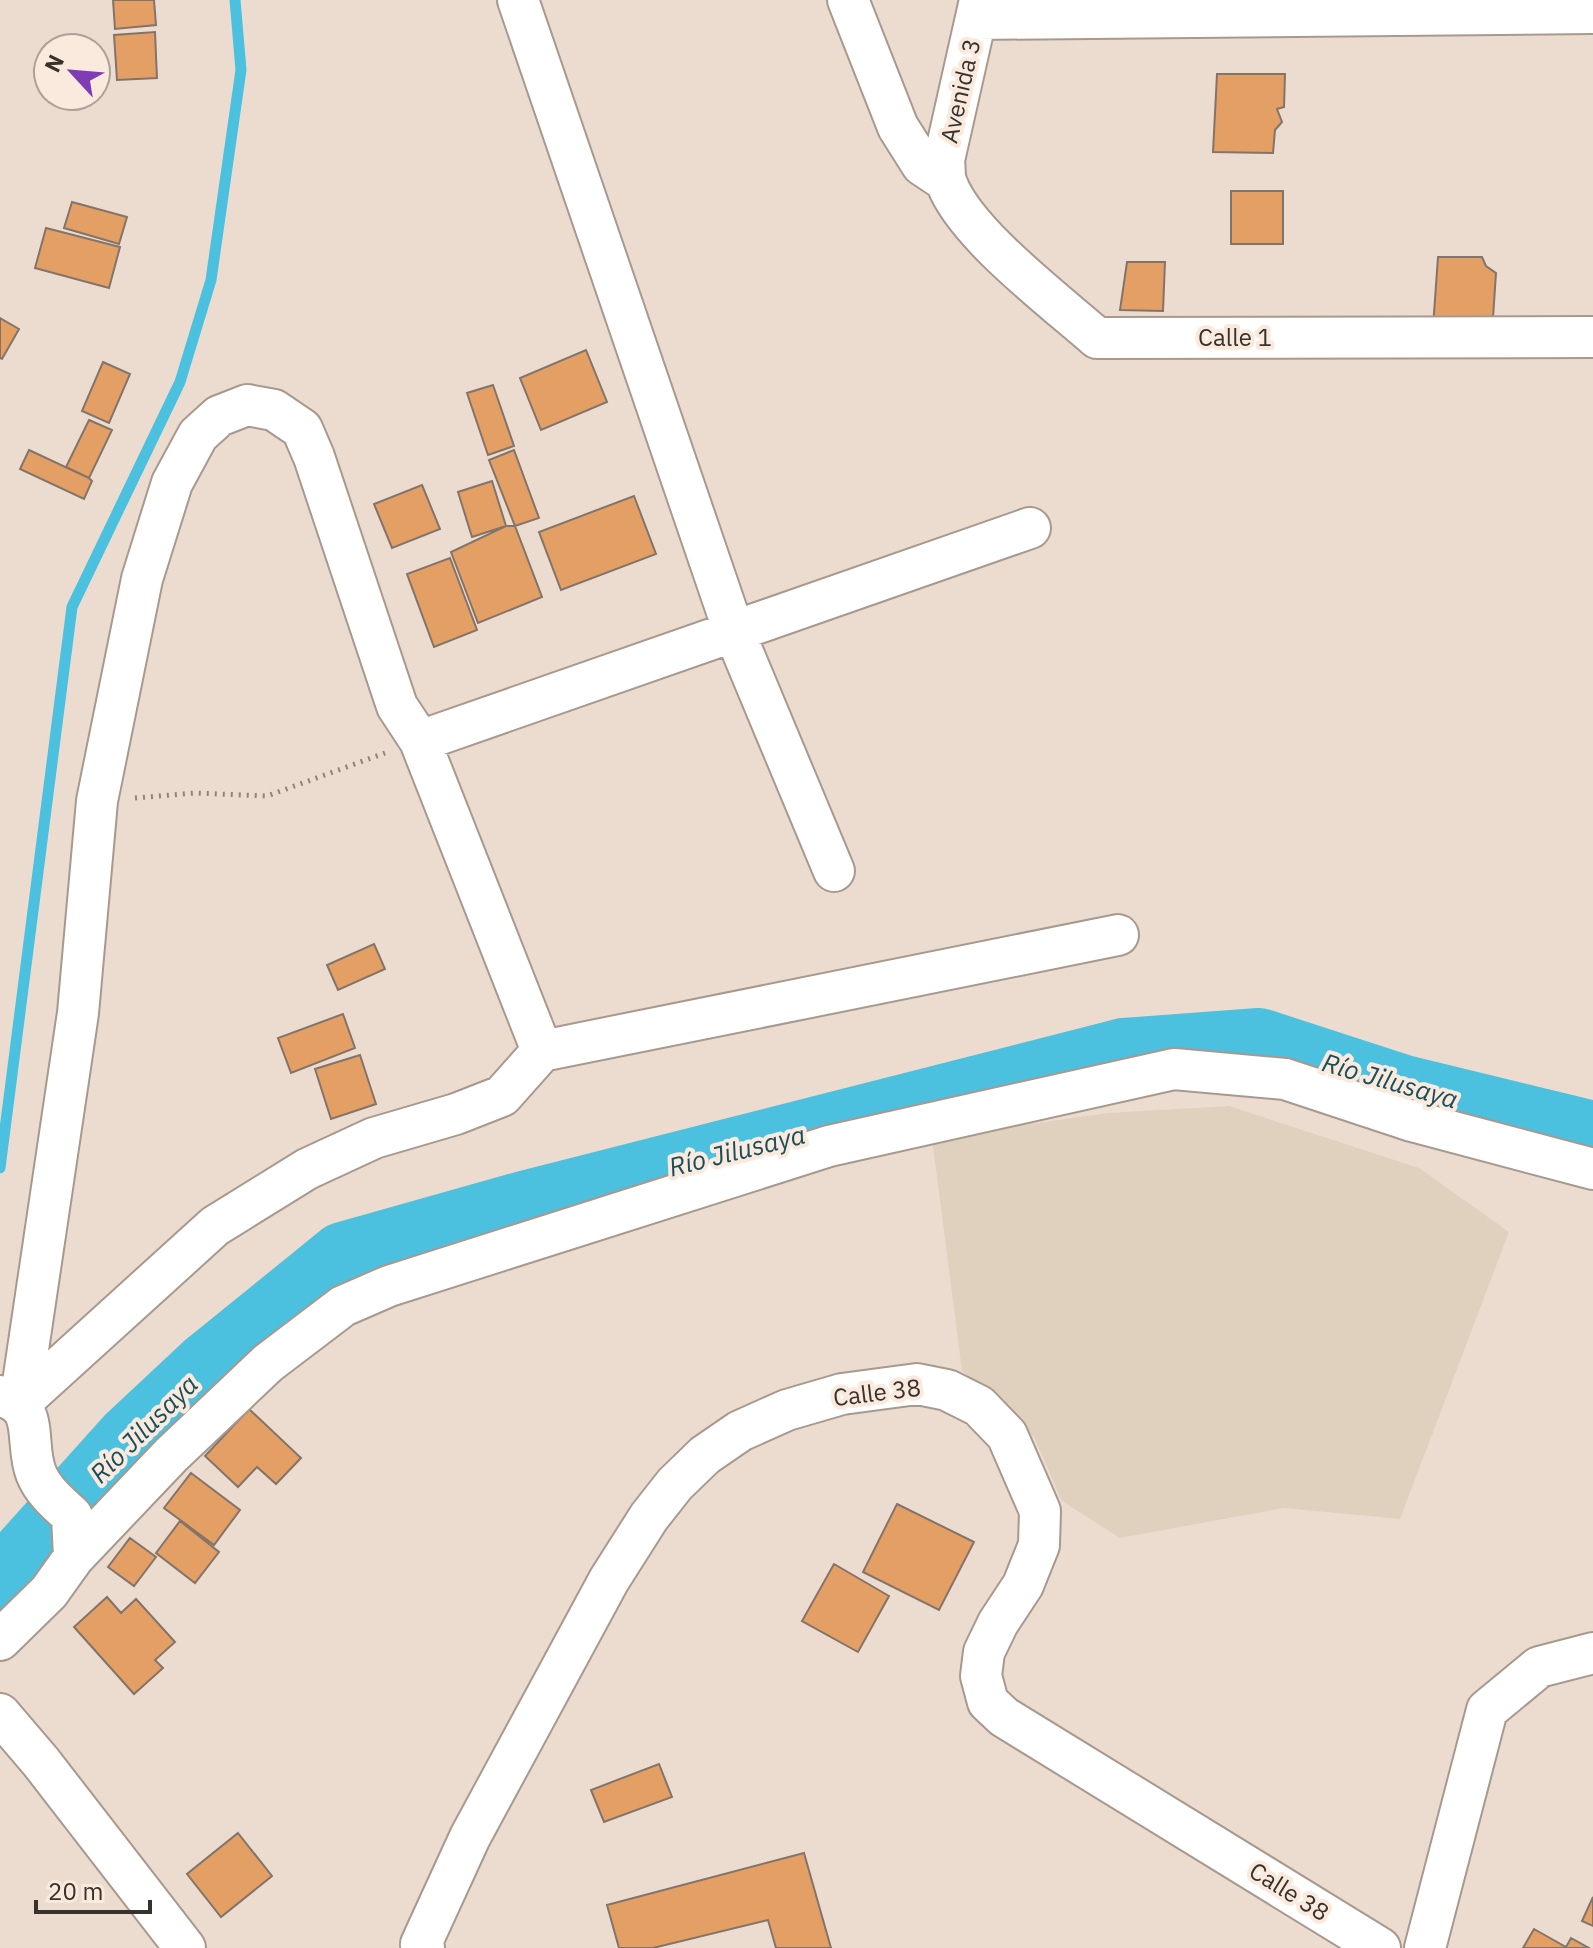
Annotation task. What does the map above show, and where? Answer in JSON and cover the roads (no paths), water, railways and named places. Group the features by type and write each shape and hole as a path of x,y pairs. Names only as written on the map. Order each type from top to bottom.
{"street":[{"path":"518,0 733,629 834,871"},
{"name":"Calle 1","path":"848,0 898,127 922,165 946,181 953,197 980,233 1097,338 1593,337"},
{"path":"979,10 1593,13"},
{"name":"Avenida 3","path":"946,181 944,160 979,10"},
{"path":"10,1400 78,1013 97,801 142,579 172,483 198,435 219,416 247,405 274,410 302,429 397,706 420,741 542,1051"},
{"path":"420,741 733,629 1030,528"},
{"path":"10,1400 215,1226 307,1169 374,1138 456,1114 502,1096 542,1051 1118,935"},
{"path":"0,1640 49,1592 74,1557 171,1455 257,1373 343,1306 389,1286 829,1146 1174,1069 1285,1079 1412,1121 1593,1169"},
{"name":"Calle 38","path":"422,1946 470,1837 609,1580 649,1517 675,1484 705,1455 740,1431 787,1410 842,1394 917,1384 947,1390 979,1406 1007,1435 1040,1511 1039,1545 1029,1572 984,1652 981,1676 988,1702 1004,1717 1380,1948"},
{"path":"10,1400 26,1411 36,1473 58,1503 74,1557"},
{"path":"1425,1948 1487,1710 1539,1667 1593,1653"},
{"path":"0,1714 185,1948"}],"waterway":[{"path":"0,1168 72,607 180,382 211,280 241,70 235,0"},
{"name":"Río Jilusaya","path":"0,1583 130,1438 206,1367 343,1256 524,1205 1124,1052 1259,1042 1404,1089 1593,1135"}]}
